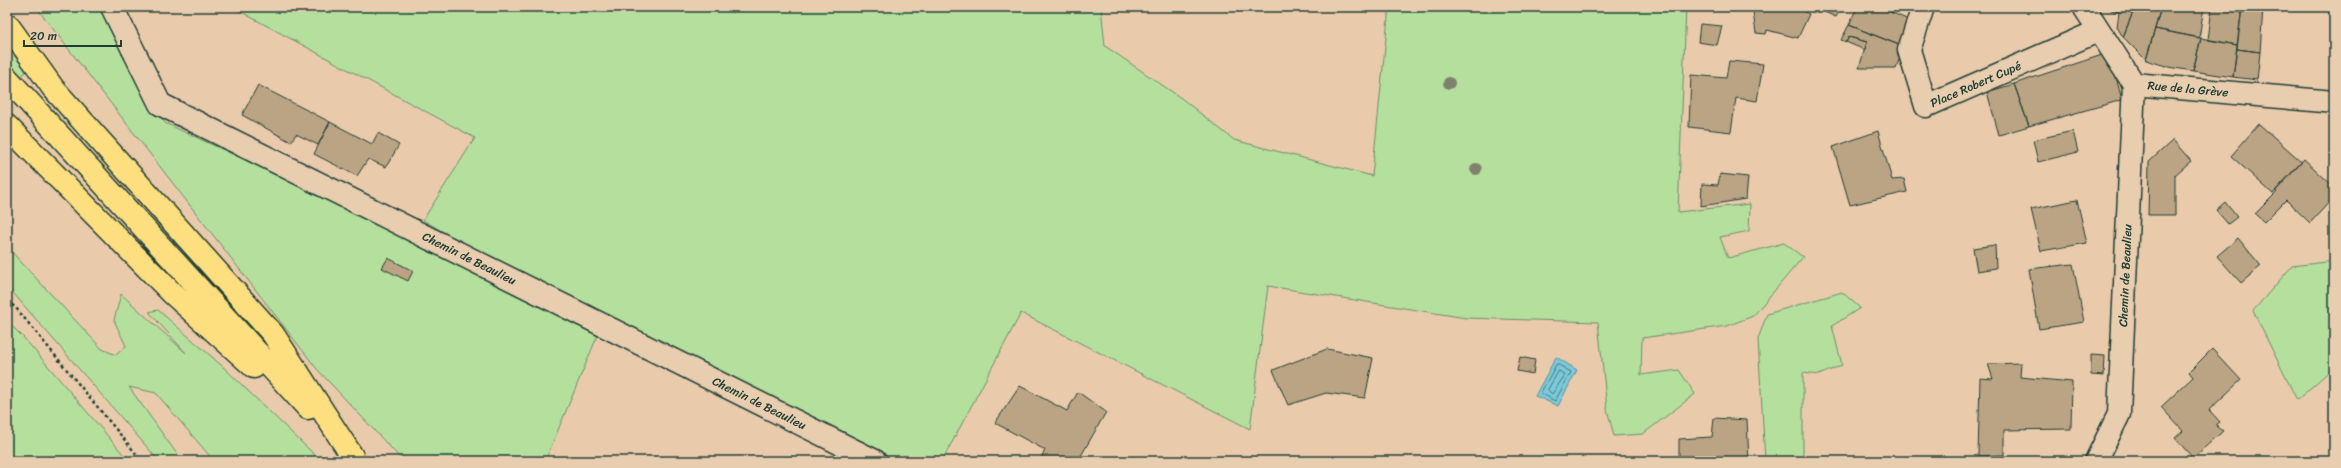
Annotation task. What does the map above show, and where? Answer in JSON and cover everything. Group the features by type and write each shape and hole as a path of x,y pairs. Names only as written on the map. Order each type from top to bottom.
{"highway":[{"path":"7,24 53,88 273,334 355,459"},
{"path":"7,78 355,459"},
{"path":"7,126 172,293 355,459"}],"street":[{"name":"Chemin de Beaulieu","path":"112,7 160,104 875,461"},
{"name":"Place Robert Cupé","path":"1924,7 1909,50 1926,106 2098,31"},
{"name":"Rue de la Grève","path":"2084,7 2098,31 2134,84 2334,102"},
{"name":"Chemin de Beaulieu","path":"2096,461 2119,414 2134,84"}],"path":[{"path":"7,301 16,308 142,461"}],"green space":[{"path":"36,7 105,7 165,123 597,322 423,220 475,138 232,7 1101,7 1105,46 1181,98 1234,140 1372,176 1389,7 1686,7 1678,212 1750,204 1749,231 1720,237 1728,258 1784,243 1803,257 1753,316 1727,326 1642,338 1641,375 1679,370 1695,394 1643,434 1614,436 1607,409 1598,322 1466,318 1268,286 1250,429 1021,313 942,461 875,461 602,325 545,461 403,461 317,369"},
{"path":"7,46 26,71 20,78 7,64"},
{"path":"7,247 102,349 116,355 126,346 114,320 121,294 186,353 149,312 158,310 220,364 321,461 273,461 270,458 256,461 214,461 156,393 129,387 182,461 159,461 7,286"},
{"path":"2334,261 2334,367 2297,400 2253,311 2292,266"},
{"path":"1842,292 1860,308 1832,326 1842,365 1819,375 1803,373 1803,461 1765,461 1758,339 1767,314"},
{"path":"7,321 24,338 129,461 7,461"}],"water":[{"path":"1556,357 1577,370 1558,406 1535,396"}],"building":[{"path":"1755,7 1795,7 1809,14 1798,38 1767,30 1766,34 1756,33 1753,12"},
{"path":"1813,7 1842,7 1836,17"},
{"path":"1857,7 1880,7 1913,22 1908,36 1903,34 1899,45 1849,25"},
{"path":"1880,7 1896,7 1893,13"},
{"path":"2111,7 2135,7 2123,37 2117,27 2119,12 2111,10"},
{"path":"2135,7 2161,7 2146,60 2123,37"},
{"path":"2161,7 2204,7 2199,38 2155,29"},
{"path":"2212,7 2242,7 2237,45 2208,40"},
{"path":"2242,7 2263,7 2260,52 2237,49"},
{"path":"1700,24 1722,26 1717,45 1698,42"},
{"path":"1849,25 1904,47 1896,68 1859,68 1867,42 1849,37 1846,42 1841,40"},
{"path":"2155,29 2201,38 2193,71 2169,67 2146,60"},
{"path":"1849,37 1867,42 1865,50 1846,42"},
{"path":"2201,38 2237,45 2233,77 2193,71"},
{"path":"2237,49 2260,52 2257,80 2233,77"},
{"path":"2105,54 2116,77 2122,100 2029,126 2014,84"},
{"path":"1729,61 1763,64 1757,101 1736,98 1731,132 1689,127 1691,75 1726,78"},
{"path":"2014,84 2029,126 1999,135 1987,92"},
{"path":"258,85 330,122 318,145 296,134 291,142 242,115"},
{"path":"330,122 372,144 378,133 399,145 386,167 368,159 357,176 314,154"},
{"path":"2259,124 2302,162 2273,194 2231,156"},
{"path":"1878,131 1892,180 1904,179 1907,192 1850,205 1833,147"},
{"path":"2073,131 2078,152 2038,162 2033,140"},
{"path":"2173,140 2191,161 2175,175 2175,215 2148,215 2149,162"},
{"path":"2304,159 2334,187 2334,197 2310,223 2286,200 2264,222 2255,214 2277,192 2275,191"},
{"path":"1720,174 1748,177 1746,199 1701,206 1702,184 1718,185"},
{"path":"2077,200 2087,243 2041,251 2031,209"},
{"path":"2225,202 2237,217 2228,224 2216,210"},
{"path":"2238,238 2261,266 2241,283 2217,256"},
{"path":"1995,245 1996,268 1977,271 1973,248"},
{"path":"388,258 413,271 408,281 382,268"},
{"path":"2073,264 2084,322 2039,329 2029,269"},
{"path":"1327,349 1373,358 1365,398 1326,393 1288,405 1273,370"},
{"path":"2212,349 2241,380 2209,410 2220,422 2216,425 2223,431 2193,458 2175,438 2183,431 2161,407 2193,377 2189,372"},
{"path":"2091,355 2105,356 2104,376 2091,375"},
{"path":"1520,357 1535,360 1533,374 1517,371"},
{"path":"2021,363 2020,377 2072,382 2071,429 2004,430 2004,455 1978,456 1980,378 1993,379 1988,364"},
{"path":"1020,386 1067,411 1078,392 1106,412 1078,461 1040,461 1045,450 995,423"},
{"path":"1714,418 1747,420 1749,461 1679,461 1679,439 1712,437"}]}
